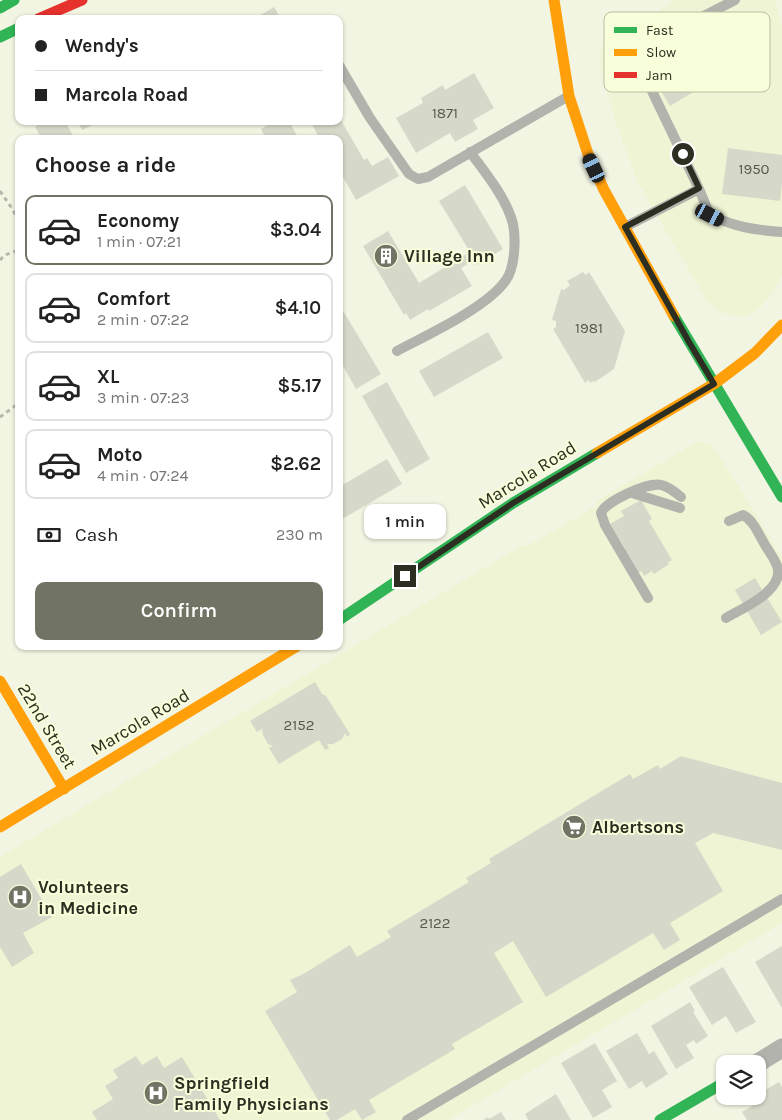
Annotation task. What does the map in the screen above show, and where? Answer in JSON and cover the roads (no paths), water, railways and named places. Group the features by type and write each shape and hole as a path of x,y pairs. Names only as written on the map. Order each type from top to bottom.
{"main road":[{"path":"0,8 14,0"},
{"path":"47,15 82,0"},
{"path":"554,0 569,96 588,154 604,190 689,342 782,497"},
{"path":"0,37 15,30"},
{"name":"Marcola Road","path":"343,617 513,503 714,384 755,353 782,325"},
{"name":"Marcola Road","path":"0,827 290,650"},
{"name":"22nd Street","path":"0,681 64,789"},
{"path":"660,1120 716,1087"}],"street":[{"path":"766,1058 782,1048"}],"lane":[{"path":"712,12 735,0"},
{"path":"343,72 370,118 409,174 418,179 428,177 569,96"},
{"path":"652,92 710,215 728,224 782,232"},
{"path":"397,351 451,322 495,294 508,278 515,250 513,224 498,192 470,152"},
{"path":"625,227 699,188"},
{"path":"648,598 601,518 603,508 607,504 654,484 663,485 681,497"},
{"path":"632,493 680,508"},
{"path":"726,618 768,592 778,578 775,561 750,520 743,515 729,521"},
{"path":"407,1120 782,900"}],"place":[{"name":"Village Inn","path":"386,256"},
{"name":"Albertsons","path":"574,827"},
{"name":"Volunteers in Medicine","path":"20,897"},
{"name":"Springfield Family Physicians","path":"156,1093"}]}
